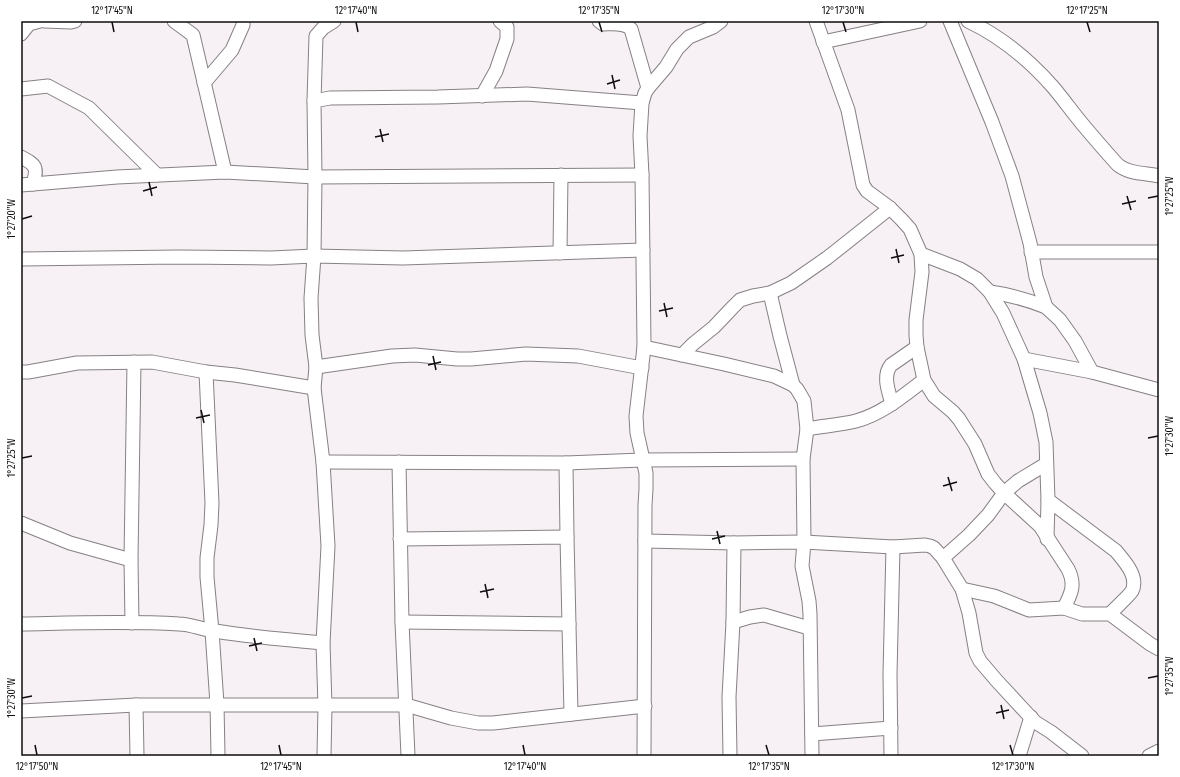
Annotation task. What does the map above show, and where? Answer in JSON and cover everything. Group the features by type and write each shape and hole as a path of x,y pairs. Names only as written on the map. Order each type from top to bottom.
{"street":[{"path":"21,34 29,24 40,21"},
{"path":"44,21 75,21"},
{"path":"174,21 193,35 225,172"},
{"path":"204,83 232,50 243,25 243,21"},
{"path":"324,756 324,643 328,546 323,462 314,388 316,367 312,335 311,298 314,256 314,100 316,36 323,28 334,21"},
{"path":"482,96 496,71 507,39 507,27 500,21"},
{"path":"599,21 602,24 627,25 631,29 648,88"},
{"path":"644,756 646,481 637,433 636,416 644,347 642,175 640,136 642,103 648,88 666,67 683,43 689,38 721,21"},
{"path":"816,21 848,110 864,185 867,191 890,208 910,229 921,254 922,272 916,320 917,347 924,380 934,396 959,419 975,444 988,474 995,484 1004,494 1036,521 1070,574 1072,584 1071,592 1064,608"},
{"path":"823,42 920,21"},
{"path":"950,21 992,122 1012,176 1021,206 1036,277 1046,307"},
{"path":"968,21 1005,43 1027,62 1052,87 1122,169 1159,176"},
{"path":"21,89 48,86 89,108 157,175"},
{"path":"314,100 330,98 527,94 642,103"},
{"path":"21,157 35,166 36,172 27,184"},
{"path":"27,184 225,172 315,177 642,175"},
{"path":"560,253 561,175"},
{"path":"682,355 714,327 732,306 740,300 770,293 791,284 890,208"},
{"path":"21,259 178,257 271,258 314,256 395,258 643,250"},
{"path":"1031,252 1159,252"},
{"path":"921,254 970,274 983,283 1003,313 1024,359 1046,442 1048,539"},
{"path":"990,292 1008,294 1046,307 1068,330 1092,372"},
{"path":"770,293 793,384"},
{"path":"644,347 774,376 793,384 798,389 804,401 807,429 803,459 804,542 802,566 809,601 812,756"},
{"path":"892,404 887,380 888,368 917,347"},
{"path":"316,367 392,356 415,355 472,359 526,354 578,356 642,368"},
{"path":"1024,359 1092,372 1159,390"},
{"path":"132,623 131,560 134,362"},
{"path":"21,372 77,363 152,362 206,372 235,375 314,388"},
{"path":"206,372 212,503 207,558 207,577 217,704 218,756"},
{"path":"807,429 856,421 871,416 892,404 924,380"},
{"path":"323,462 566,463 642,460 803,459"},
{"path":"399,462 402,622 408,756"},
{"path":"566,463 571,714"},
{"path":"943,558 969,535 988,515 1004,494 1018,481 1046,464"},
{"path":"1048,500 1116,551 1130,570 1133,581 1132,590 1110,614"},
{"path":"21,523 70,543 131,560"},
{"path":"400,539 567,537"},
{"path":"645,541 734,543 804,542 893,547 930,546 937,550 943,558 962,589 969,613 976,653 980,661 1035,722 1051,732 1082,756"},
{"path":"730,756 729,697 733,622 734,543"},
{"path":"891,756 890,674 893,547"},
{"path":"962,589 994,596 1029,610 1064,608 1082,614 1110,614 1159,649"},
{"path":"733,622 764,615 809,628"},
{"path":"402,622 569,624"},
{"path":"21,624 181,624 212,631 264,638 324,643"},
{"path":"21,712 136,705 406,705 451,718 478,723 492,723 645,706"},
{"path":"136,705 137,756"},
{"path":"1019,756 1031,717"},
{"path":"812,734 891,728"},
{"path":"1149,756 1159,751"}]}
